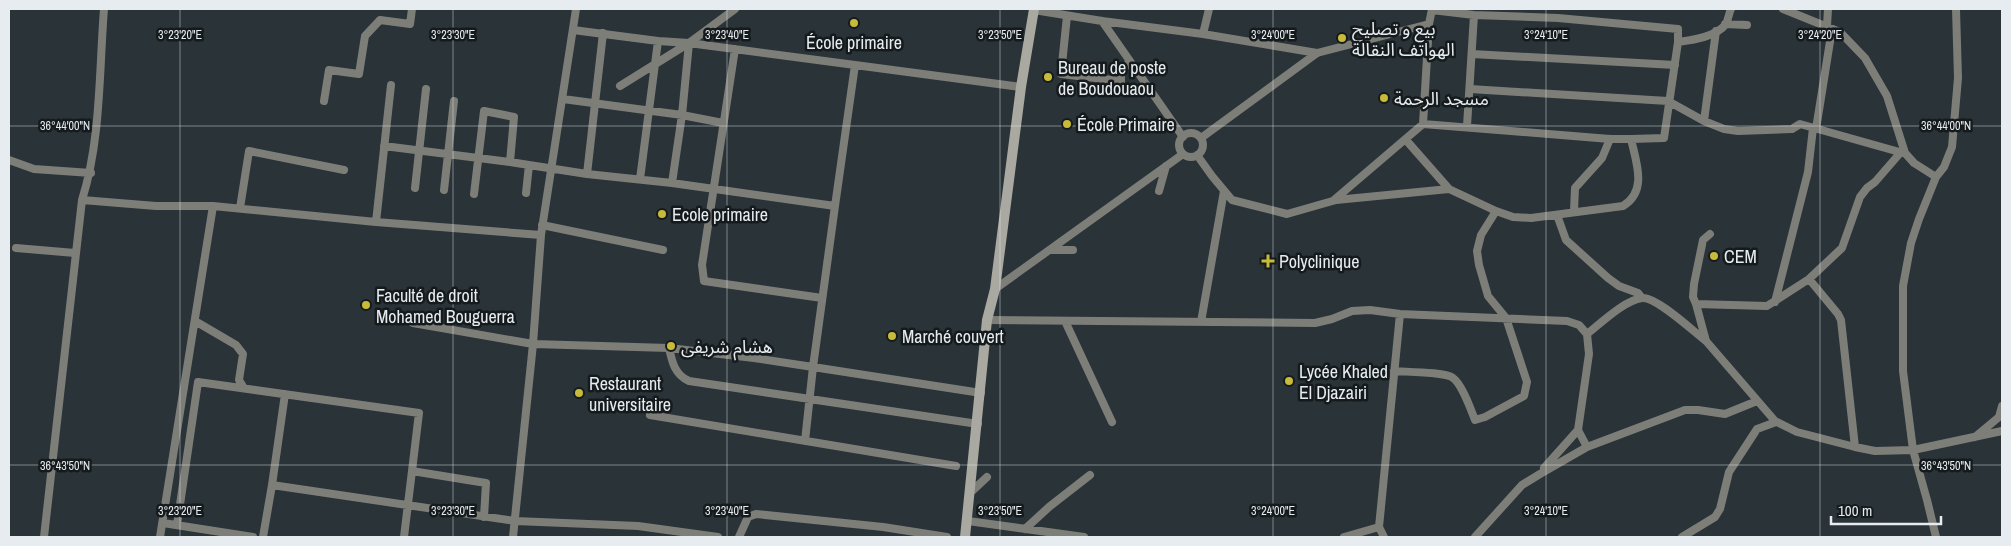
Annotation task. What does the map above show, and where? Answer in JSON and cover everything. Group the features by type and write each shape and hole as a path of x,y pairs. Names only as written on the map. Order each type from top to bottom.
{"main road":[{"path":"966,537 987,320 995,289 1021,87 1034,10"}],"street":[{"path":"44,537 75,252 82,200 91,173 104,9"},
{"path":"324,101 329,70 359,74 364,36 380,20 410,24 412,9"},
{"path":"513,537 533,344 542,225 576,9"},
{"path":"620,86 689,43 735,9"},
{"path":"1203,34 1209,9"},
{"path":"1540,9 1540,17"},
{"path":"1558,9 1558,18"},
{"path":"1678,42 1716,32 1725,24 1731,9"},
{"path":"1782,9 1840,32 1864,58 1887,96 1903,153"},
{"path":"1775,302 1808,172 1829,27 1828,9"},
{"path":"1936,537 1913,450 1903,371 1903,286 1912,242 1936,177 1944,167 1952,147 1958,78 1956,9"},
{"path":"1034,10 1203,34 1318,53"},
{"path":"1333,201 1423,124 1429,24 1432,10 1474,15 1511,13 1678,29 1678,42 1664,138 1610,139 1467,126 1423,124"},
{"path":"1467,126 1474,15"},
{"path":"1066,16 1061,74 1121,82 1121,72 1130,61"},
{"path":"1102,21 1183,137"},
{"path":"1201,138 1318,53 1429,24"},
{"path":"1725,24 1747,25"},
{"path":"573,30 689,43 1021,87"},
{"path":"1704,121 1716,32"},
{"path":"587,174 603,33"},
{"path":"640,179 658,41"},
{"path":"672,182 682,115 689,43"},
{"path":"734,49 702,265 704,280 822,298"},
{"path":"1472,54 1675,65"},
{"path":"805,441 822,298 855,65"},
{"path":"376,222 391,85"},
{"path":"415,188 426,89"},
{"path":"1470,89 1668,101 1704,121 1724,129 1738,131 1792,129 1800,124 1903,153 1914,163 1936,177"},
{"path":"563,99 682,115 724,124"},
{"path":"444,190 454,101"},
{"path":"474,194 484,111 514,117 510,162"},
{"path":"1183,137 1190,134 1201,138"},
{"path":"1183,137 1180,147 1183,154 1190,157 1198,155 1202,149 1201,138"},
{"path":"1574,212 1574,188 1602,158 1610,139"},
{"path":"1406,140 1449,189 1496,210 1522,218 1623,206 1631,201 1638,189 1639,176 1631,139"},
{"path":"384,146 478,157 587,174 672,182 835,206"},
{"path":"240,208 249,151 344,170"},
{"path":"1696,304 1764,307 1775,302 1809,279 1842,248 1860,197 1903,153"},
{"path":"995,289 1183,154"},
{"path":"1198,155 1232,200 1287,214 1333,201 1449,189"},
{"path":"9,160 34,169 91,173"},
{"path":"526,192 530,165"},
{"path":"1159,191 1166,166"},
{"path":"1201,322 1224,191"},
{"path":"82,200 156,206 240,208 376,222 541,235"},
{"path":"160,537 213,206"},
{"path":"1394,371 1445,375 1453,378 1460,386 1475,420 1486,417 1524,396 1527,382 1506,318 1488,296 1482,282 1477,251 1481,235 1496,210"},
{"path":"1557,215 1566,240 1608,278 1619,286 1638,293 1642,298"},
{"path":"542,225 663,250"},
{"path":"1706,341 1693,297 1703,240 1710,234"},
{"path":"16,248 75,252"},
{"path":"1049,250 1073,250"},
{"path":"1809,279 1841,320 1855,447"},
{"path":"1587,334 1626,304 1642,298 1655,301 1706,341 1776,422 1797,432 1855,447 1875,450 1913,450 2002,431"},
{"path":"987,320 1315,323 1352,311 1370,310 1400,314 1567,321 1579,324 1587,334 1589,354 1578,430 1540,474"},
{"path":"1344,537 1370,529 1381,533 1400,314"},
{"path":"194,321 236,345 243,354 239,380 244,388"},
{"path":"1065,321 1112,422"},
{"path":"413,323 533,344 669,348 754,358 981,393"},
{"path":"669,348 676,369 682,378 689,381 978,424"},
{"path":"176,525 198,382 419,413 404,537"},
{"path":"263,537 285,394"},
{"path":"1475,537 1522,485 1587,448 1685,410 1725,414 1757,401"},
{"path":"1974,437 1999,417 2002,406"},
{"path":"650,415 956,466"},
{"path":"1682,537 1715,517 1720,509 1729,472 1756,429 1776,422"},
{"path":"1578,430 1587,448"},
{"path":"412,471 486,483 484,517"},
{"path":"1025,529 1049,506 1090,475"},
{"path":"971,492 987,477"},
{"path":"272,485 515,521 638,526 718,537"},
{"path":"739,537 748,517 756,514 883,527 947,537"},
{"path":"968,521 1084,537"},
{"path":"163,523 253,537"}],"place":[{"name":"École primaire","path":"854,23"},
{"name":"بيع و تصليح الهواتف النقالة","path":"1342,38"},
{"name":"Bureau de poste de Boudouaou","path":"1048,77"},
{"name":"مسجد الرحمة","path":"1384,98"},
{"name":"École Primaire","path":"1067,124"},
{"name":"Ecole primaire","path":"662,214"},
{"name":"CEM","path":"1714,256"},
{"name":"Polyclinique","path":"1268,261"},
{"name":"Faculté de droit Mohamed Bouguerra","path":"366,305"},
{"name":"Marché couvert","path":"892,336"},
{"name":"هشام شريفى","path":"671,346"},
{"name":"Lycée Khaled El Djazairi","path":"1289,381"},
{"name":"Restaurant universitaire","path":"579,393"}]}
